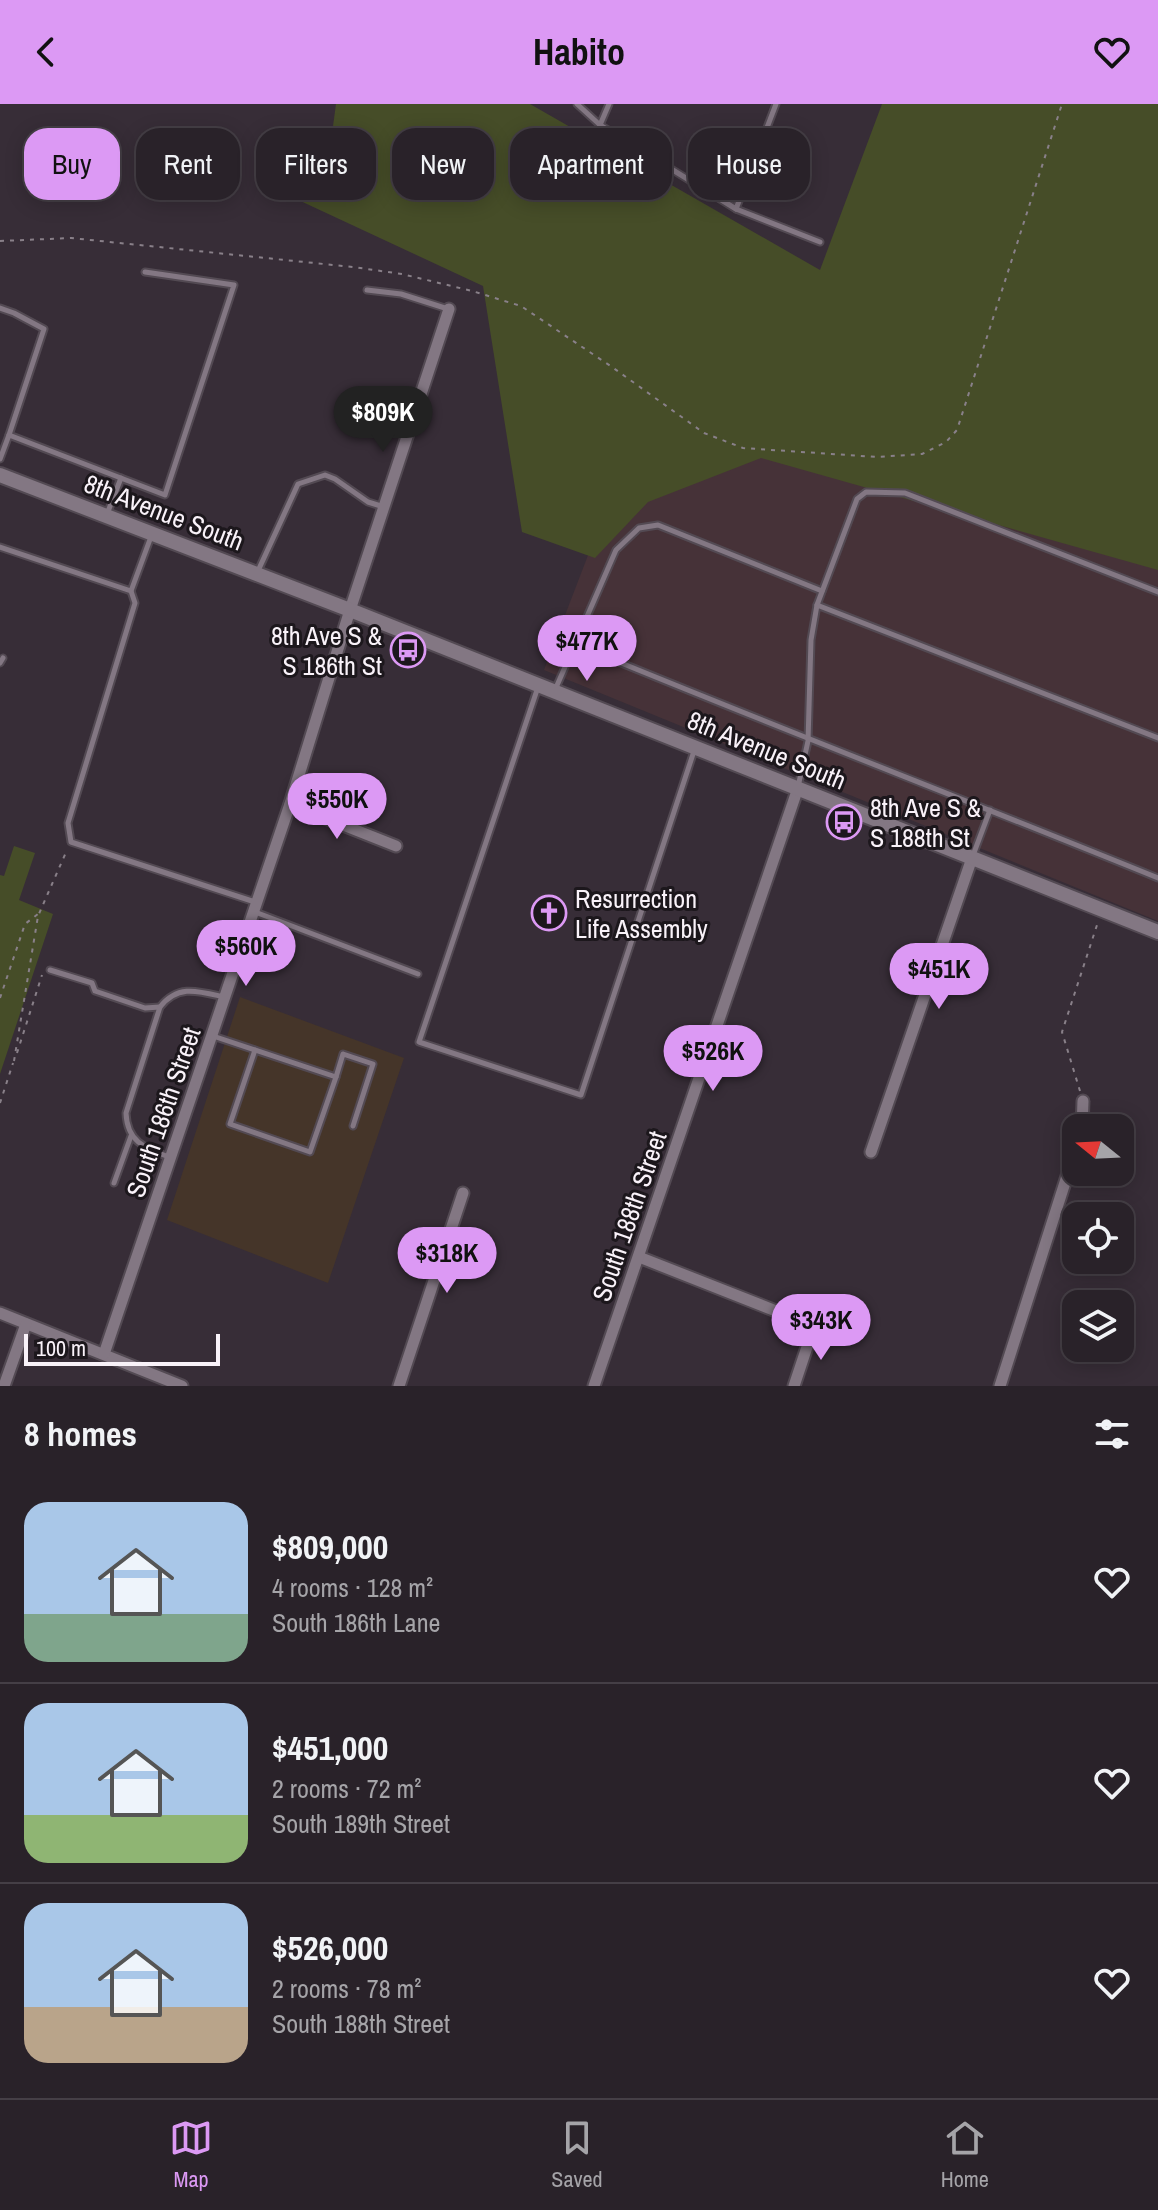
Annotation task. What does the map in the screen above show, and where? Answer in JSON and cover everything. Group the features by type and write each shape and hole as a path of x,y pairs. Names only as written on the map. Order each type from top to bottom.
{"street":[{"name":"South 186th Street","path":"104,1354 256,907 449,309"},
{"name":"8th Avenue South","path":"0,475 350,610 1158,932"},
{"name":"South 188th Street","path":"594,1386 798,788"},
{"path":"290,804 396,846"},
{"path":"871,1152 972,858"},
{"path":"1083,1101 1083,1114"},
{"path":"1000,1386 1064,1186"},
{"path":"399,1386 463,1193"},
{"path":"639,1257 814,1326 794,1386"},
{"path":"0,1313 182,1386"},
{"path":"4,1386 26,1324"}],"lane":[{"path":"577,104 600,125 736,209 820,242"},
{"path":"600,125 609,104"},
{"path":"736,209 776,104"},
{"path":"9,435 165,495 234,285 145,272"},
{"path":"367,290 401,294 449,309"},
{"path":"0,308 44,329 0,459"},
{"path":"257,574 298,484 325,475 368,502 384,507"},
{"path":"106,516 121,478"},
{"path":"798,788 808,741 811,640 817,605 857,499 866,492 905,493 1158,592"},
{"path":"555,691 616,550 639,528 658,525 822,591"},
{"path":"153,534 131,591 135,603 68,823 71,842 256,907 418,974"},
{"path":"0,547 131,591"},
{"path":"817,605 1158,738"},
{"path":"575,644 808,741 1158,878"},
{"path":"539,685 419,1042 581,1095 695,747"},
{"path":"972,858 990,810"},
{"path":"50,970 92,983 95,991 145,1008 160,1007"},
{"path":"114,1183 131,1135 126,1113 160,1007 167,998 187,989 225,997"},
{"path":"212,1036 336,1077"},
{"path":"255,1050 230,1124 310,1152 343,1054 373,1064 353,1126"},
{"path":"131,1135 149,1150 170,1158"}],"path":[{"path":"0,241 71,238 402,274 521,306 723,443 743,448 877,457 922,454 946,442 957,430 1062,104"},
{"path":"14,1061 39,913 71,842"},
{"path":"1083,1101 1062,1032 1102,909"},
{"path":"0,998 25,924 39,913"},
{"path":"0,1103 43,973 50,970"},
{"path":"0,1084 6,1086"}],"shaded area":[{"path":"745,442 1158,555 1158,921 544,670 600,524"},
{"path":"240,997 404,1058 328,1283 167,1220"}],"green space":[{"path":"336,104 530,104 572,128 510,128 510,200 672,200 672,185 688,194 688,200 698,200 820,270 882,104 1158,104 1158,570 761,458 648,502 595,558 522,532 483,286 298,200 376,200 376,128 333,128"},
{"path":"14,846 35,853 19,900 53,914 0,1074 0,875 4,876"}],"place":[{"name":"8th Ave S & S 186th St","path":"408,650"},
{"name":"8th Ave S & S 188th St","path":"844,822"},
{"name":"Resurrection Life Assembly","path":"549,913"}]}
